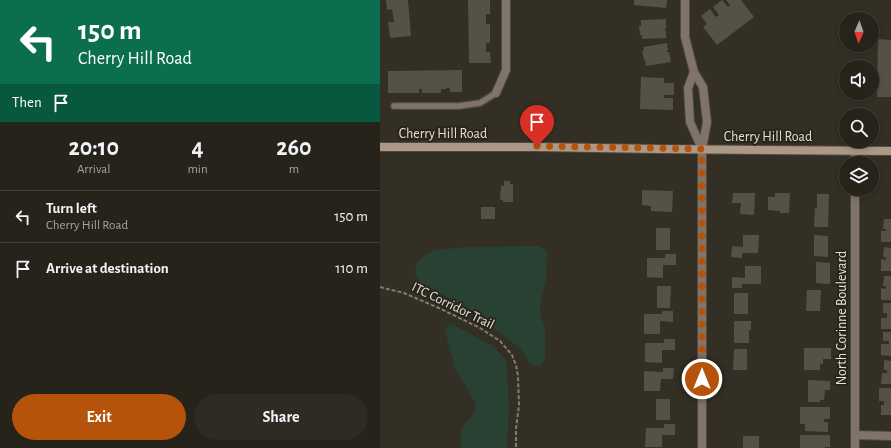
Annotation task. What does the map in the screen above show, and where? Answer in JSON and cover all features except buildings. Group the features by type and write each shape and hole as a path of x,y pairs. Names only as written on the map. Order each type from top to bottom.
{"main road":[{"name":"Cherry Hill Road","path":"380,147 537,146 891,151"}],"street":[{"path":"496,93 506,70 506,0"},
{"path":"686,0 685,37 694,72 703,87 708,122 702,149 702,448"},
{"path":"694,72 688,88 690,122 702,149"},
{"path":"855,150 855,156"},
{"name":"North Corinne Boulevard","path":"855,196 855,448"},
{"path":"855,435 891,436"}],"lane":[{"path":"394,106 459,106 480,103 496,93"}],"path":[{"name":"ITC Corridor Trail","path":"380,287 404,293 480,328 500,341 512,355 518,376 519,405 516,429 516,448"}],"green space":[{"path":"538,246 547,251 546,280 540,311 545,330 545,359 538,367 530,363 520,348 465,307 420,283 415,273 416,264 424,256 435,250 467,247"},
{"path":"450,323 493,346 506,360 509,403 507,448 460,448 462,427 473,415 476,404 455,369 445,330"}],"route":[{"path":"537,146 702,149 702,379"}]}
